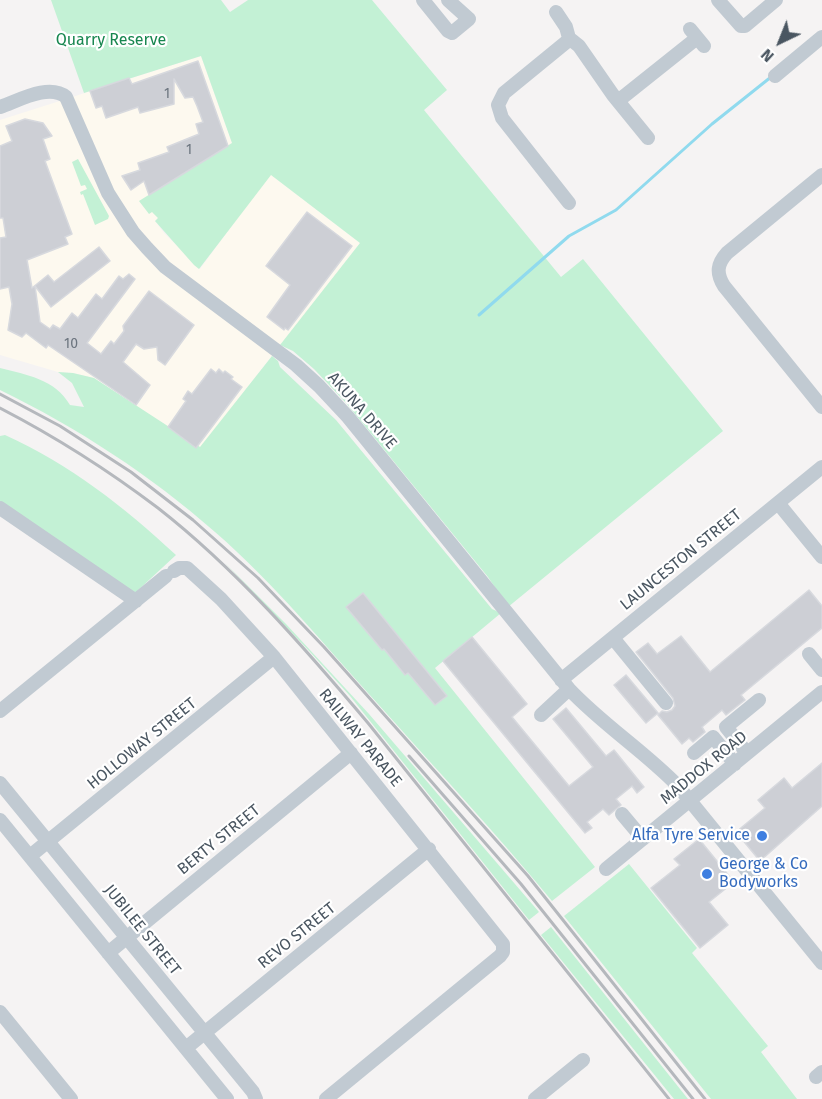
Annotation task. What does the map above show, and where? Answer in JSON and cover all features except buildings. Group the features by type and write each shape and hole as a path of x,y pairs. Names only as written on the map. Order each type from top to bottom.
{"street":[{"path":"423,0 451,33 469,19 448,0"},
{"path":"718,0 741,26 744,26 776,0"},
{"path":"557,6 556,20 567,41 577,44 648,138"},
{"path":"775,76 822,37"},
{"path":"618,101 697,38"},
{"path":"567,41 504,93 498,105 501,116 569,203"},
{"name":"AKUNA DRIVE","path":"0,106 46,92 58,92 66,97 108,193 133,232 165,267 251,330 320,386 348,417 565,685 601,720 667,775 690,800 822,963"},
{"path":"550,179 561,170"},
{"path":"822,175 727,253 717,269 724,286 822,407"},
{"name":"LAUNCESTON STREET","path":"541,715 565,685 613,638 822,466"},
{"path":"778,503 822,557"},
{"path":"0,508 135,601 0,711"},
{"name":"RAILWAY PARADE","path":"135,601 170,574 187,568 221,599 274,657 501,939 504,948 500,956 326,1099"},
{"path":"613,638 666,703"},
{"path":"809,654 822,670"},
{"name":"HOLLOWAY STREET","path":"30,856 274,657"},
{"name":"MADDOX ROAD","path":"606,869 822,692"},
{"path":"747,753 726,727 759,700"},
{"path":"694,753 713,737 735,764"},
{"name":"BERTY STREET","path":"108,953 351,753"},
{"name":"JUBILEE STREET","path":"0,783 205,1033 256,1099"},
{"path":"622,814 643,839"},
{"path":"0,820 224,1098"},
{"name":"REVO STREET","path":"186,1048 429,849"},
{"path":"0,1012 71,1099"},
{"path":"535,1099 583,1060"}],"shaded area":[{"path":"201,56 232,143 140,201 149,213 152,211 158,218 155,221 164,233 200,269 270,174 360,243 200,448 94,378 58,372 0,355 0,120"}],"green space":[{"name":"Quarry Reserve","path":"51,0 221,0 230,12 248,0 372,0 447,90 424,110 561,277 583,259 723,431 508,607 488,577 346,403 314,369 293,351 280,345 360,243 271,175 199,269 155,221 158,218 152,212 149,214 139,201 232,143 201,56 84,93"},
{"path":"78,159 109,216 108,219 95,225 83,194 81,195 80,192 87,189 85,185 81,186 72,162"},
{"path":"272,356 278,361 280,367 336,420 492,609 501,613 435,668 595,867 552,901 488,826 299,616 237,552 190,511 139,472 57,420 0,390 0,368 40,379 57,389 70,405 84,407 72,383 58,372 94,378 200,447"},
{"path":"5,435 74,473 116,503 176,555 135,593 0,501 0,436"},
{"path":"224,562 286,624 369,714 539,912 529,920 350,696"},
{"path":"629,864 697,948 692,953 768,1046 761,1052 797,1099 711,1099 564,916"},
{"path":"551,927 688,1099 674,1099 541,935"}],"waterway":[{"path":"479,315 569,236 616,210 712,124 771,77"}],"railway":[{"path":"0,394 60,426 131,472 193,520 258,578 324,647 528,876 705,1099"},
{"path":"0,408 120,480 187,532 242,583 368,723 669,1099"},
{"path":"409,756 521,884 693,1099"}],"place":[{"name":"Alfa Tyre Service","path":"762,836"},
{"name":"George & Co Bodyworks","path":"707,874"}]}
